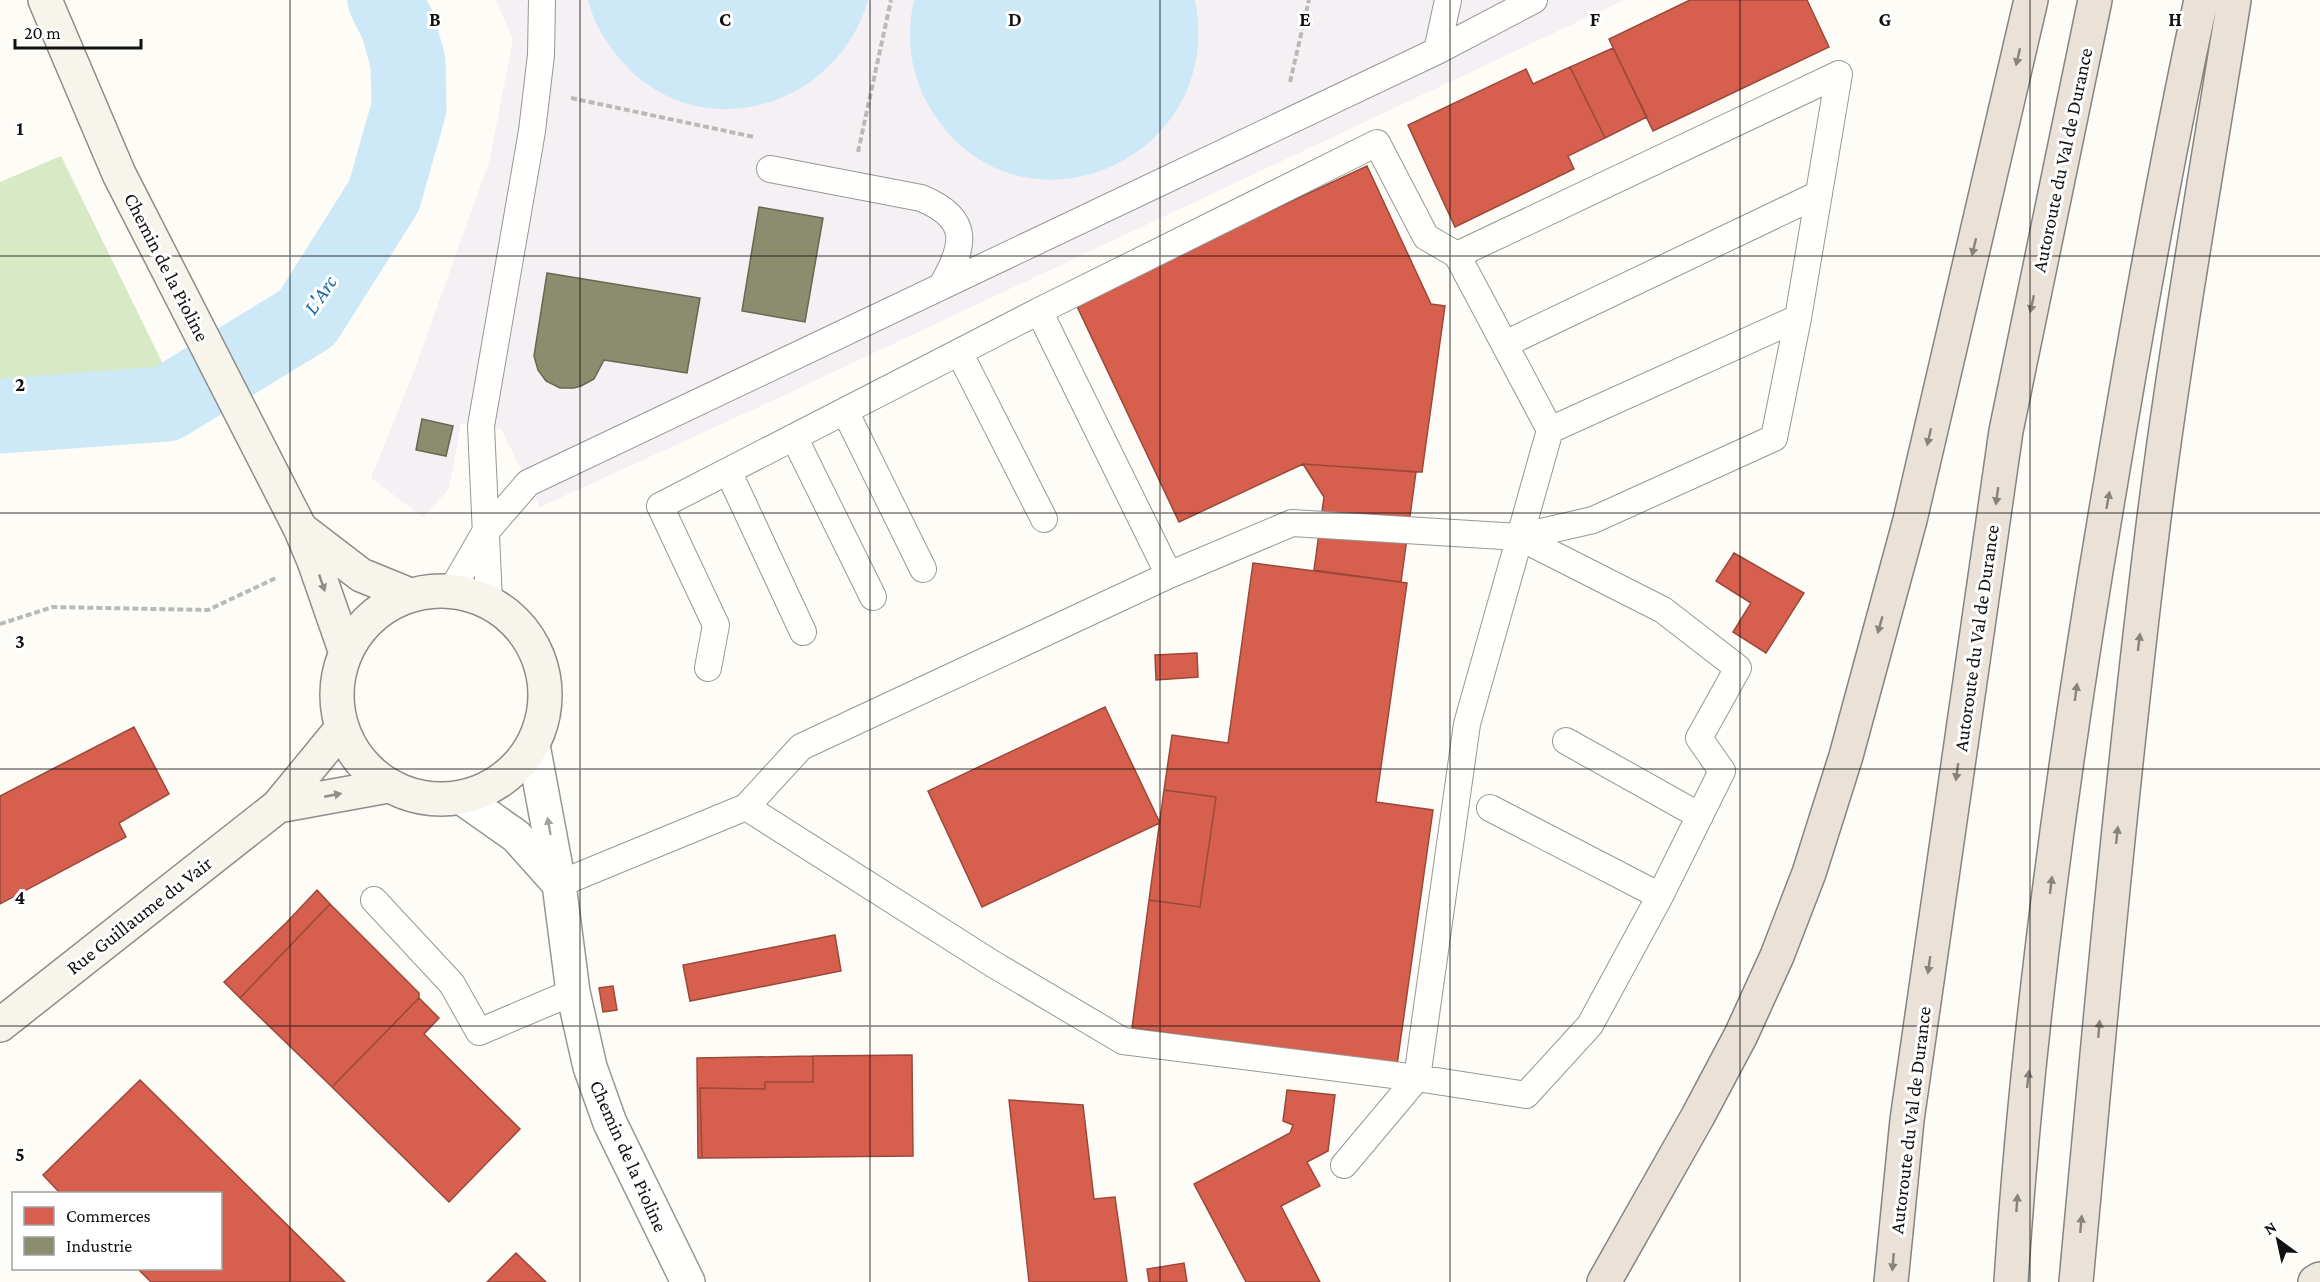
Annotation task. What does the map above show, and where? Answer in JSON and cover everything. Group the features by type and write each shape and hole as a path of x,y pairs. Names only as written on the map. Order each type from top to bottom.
{"highway":[{"path":"1604,1282 1741,1035 1777,956 1809,873 1846,756 1910,520 2031,0"},
{"name":"Autoroute du Val de Durance","path":"1891,1282 1907,1120 2006,431 2096,0"},
{"path":"2011,1282 2022,1126 2056,841 2082,653 2151,248 2201,0"},
{"path":"2076,1282 2124,771 2153,522 2234,0"}],"main road":[{"name":"Chemin de la Pioline","path":"45,0 119,174 314,561 346,653"},
{"name":"Chemin de la Pioline","path":"295,520 361,575 410,595"},
{"path":"430,591 451,591 470,594 489,602 516,621 535,648 546,680 545,713 533,745 515,769 491,788 462,798 436,800 412,796 388,786 363,764 352,751 342,728 337,703 338,686 346,653 361,628 383,608 410,595 430,591"},
{"name":"Rue Guillaume du Vair","path":"0,1025 278,806 342,728"},
{"name":"Rue Guillaume du Vair","path":"278,806 388,786"},
{"path":"2315,1282 2320,1279"}],"street":[{"name":"Chemin de la Pioline","path":"533,745 559,884 573,992 590,1066 610,1123 688,1282"},
{"path":"462,798 516,836 559,884"}],"lane":[{"path":"489,602 484,534 481,426 532,131 541,55 542,0"},
{"path":"1437,51 1448,0"},
{"path":"451,591 484,534 528,483 1437,51 1534,0"},
{"path":"559,884 746,807 801,747 1168,575 1292,524 1519,537 1593,520 1774,438 1798,318 1839,74 1457,255"},
{"path":"708,668 716,625 660,506 1039,311 1377,143 1426,237 1457,255 1550,430 1467,724 1417,1078 1344,1165"},
{"path":"770,169 921,198 939,206 950,216 957,229 961,246 955,264 941,287"},
{"path":"1504,344 1819,194"},
{"path":"1039,311 1168,575"},
{"path":"1550,430 1798,318"},
{"path":"959,352 1044,519"},
{"path":"845,411 923,569"},
{"path":"794,437 873,597"},
{"path":"728,471 803,632"},
{"path":"746,807 993,964 1123,1041 1417,1078 1526,1095 1590,1024 1660,896 1700,816 1722,771 1699,738 1738,668 1663,610 1519,537"},
{"path":"1566,741 1700,816"},
{"path":"1490,808 1660,896"},
{"path":"374,900 452,984 478,1032 573,992"}],"path":[{"path":"857,159 891,0"},
{"path":"1279,126 1309,0"},
{"path":"567,97 764,139"},
{"path":"0,624 54,607 208,610 314,561"}],"shaded area":[{"path":"496,0 1624,0 761,406 540,507 501,429 461,423 449,489 423,517 371,478 413,374 489,162 513,40"}],"green space":[{"path":"61,156 185,409 0,445 0,182"}],"water":[{"path":"588,0 868,0 852,36 829,66 799,89 766,103 730,109 694,105 659,92 627,67 614,52 598,27"},
{"path":"914,0 1195,0 1197,56 1180,104 1149,142 1109,168 1063,179 1016,175 971,154 933,113 925,100 915,73 910,44"}],"building: Commerces":[{"path":"1690,0 1807,0 1829,47 1653,131 1609,39"},
{"path":"1613,48 1647,117 1605,138 1570,67"},
{"path":"1570,67 1605,138 1568,156 1574,169 1455,227 1408,125 1526,69 1533,84"},
{"path":"1367,166 1431,304 1445,306 1422,472 1303,464 1179,522 1075,302"},
{"path":"1303,464 1416,472 1401,582 1314,570 1324,497"},
{"path":"1734,553 1804,593 1766,653 1733,632 1751,603 1716,581"},
{"path":"1253,563 1407,583 1376,802 1433,810 1397,1065 1132,1028 1149,900 1200,907 1216,797 1164,790 1172,735 1228,743"},
{"path":"1197,653 1198,677 1156,680 1155,655"},
{"path":"1105,707 1160,823 982,907 928,791"},
{"path":"134,727 169,794 119,823 126,837 0,904 0,796"},
{"path":"1164,790 1216,797 1200,907 1149,900"},
{"path":"317,890 330,904 240,998 224,982"},
{"path":"330,904 419,993 419,998 332,1087 240,998"},
{"path":"835,935 841,971 690,1001 683,965"},
{"path":"613,986 617,1010 603,1012 599,988"},
{"path":"419,998 439,1018 424,1034 520,1129 449,1202 332,1087"},
{"path":"912,1055 913,1156 702,1158 700,1088 765,1089 765,1082 813,1082 813,1056"},
{"path":"813,1056 813,1082 765,1082 765,1089 700,1088 702,1158 698,1158 697,1058"},
{"path":"140,1080 345,1282 151,1282 139,1270 222,1270 222,1192 59,1192 43,1175"},
{"path":"1287,1090 1335,1095 1328,1151 1307,1162 1320,1186 1281,1206 1320,1282 1246,1282 1194,1184 1290,1133 1293,1125 1283,1121"},
{"path":"1009,1100 1083,1105 1094,1199 1115,1197 1127,1282 1029,1282"},
{"path":"516,1253 546,1282 487,1282"},
{"path":"1184,1263 1187,1282 1149,1282 1147,1269"}],"building: Industrie":[{"path":"759,207 823,218 805,322 742,311"},
{"path":"547,273 700,298 687,373 604,360 594,379 581,386 560,388 546,381 538,370 534,356"},
{"path":"422,419 453,426 446,456 416,450"}],"waterway":[{"name":"L'Arc","path":"0,416 166,404 307,318 384,196 409,108 408,62 398,26 385,0"}]}
